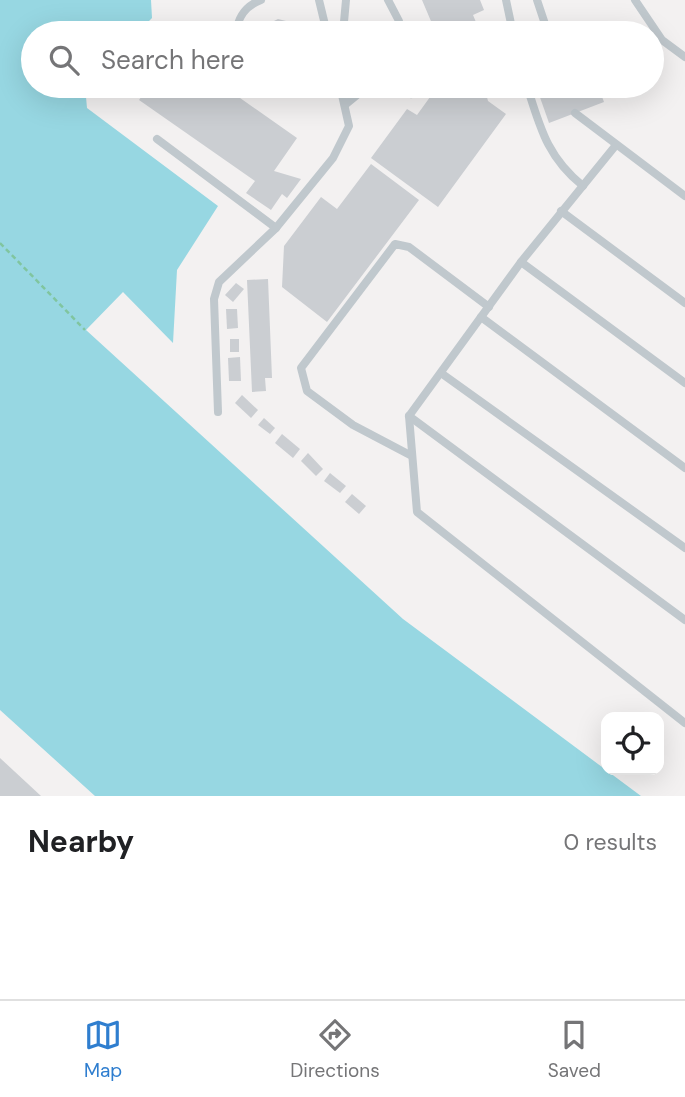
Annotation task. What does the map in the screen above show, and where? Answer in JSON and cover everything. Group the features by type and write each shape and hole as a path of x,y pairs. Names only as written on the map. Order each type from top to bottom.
{"lane":[{"path":"238,21 250,4 261,0"},
{"path":"319,0 324,21"},
{"path":"343,21 346,0"},
{"path":"388,0 399,21"},
{"path":"506,0 510,21"},
{"path":"537,0 542,21"},
{"path":"635,0 649,21"},
{"path":"664,41 685,57"},
{"path":"218,412 214,299 219,282 276,228 333,158 349,125 343,98"},
{"path":"345,105 353,98"},
{"path":"532,98 553,155 562,169 583,186"},
{"path":"576,113 685,196"},
{"path":"157,139 276,228"},
{"path":"616,145 521,262 409,416 410,455 417,512 685,723"},
{"path":"561,211 685,303"},
{"path":"410,455 353,425 307,391 301,368 395,244 409,247 488,307"},
{"path":"521,262 685,383"},
{"path":"481,317 685,468"},
{"path":"441,373 685,548"},
{"path":"409,416 685,620"}],"path":[{"path":"0,243 85,330"}],"water":[{"path":"0,0 151,0 152,18 149,21 21,21 21,98 86,98 87,108 218,206 177,270 173,343 123,292 86,330 403,619 601,766 601,775 613,775 641,796 95,796 0,710"}],"building":[{"path":"422,0 480,0 484,10 473,15 476,21 431,21"},
{"path":"240,98 297,138 274,171 301,179 287,198 282,194 271,210 246,193 255,181 139,100"},
{"path":"429,98 487,98 506,114 438,207 371,158 407,109 417,115"},
{"path":"540,98 602,98 604,102 549,123"},
{"path":"371,164 419,200 327,322 282,287 284,246 321,197 337,209"},
{"path":"268,279 272,378 265,378 266,391 252,392 247,280"},
{"path":"236,283 244,289 233,302 225,295"},
{"path":"226,309 237,309 238,328 227,329"},
{"path":"230,339 239,339 239,352 230,352"},
{"path":"240,357 241,381 229,381 228,358"},
{"path":"242,395 258,410 251,418 235,403"},
{"path":"264,418 275,428 270,434 258,425"},
{"path":"282,434 300,449 293,458 275,443"},
{"path":"308,453 323,469 316,476 301,461"},
{"path":"330,473 346,486 340,493 324,481"},
{"path":"352,494 366,506 359,514 345,502"},
{"path":"0,758 41,796 0,796"}]}
